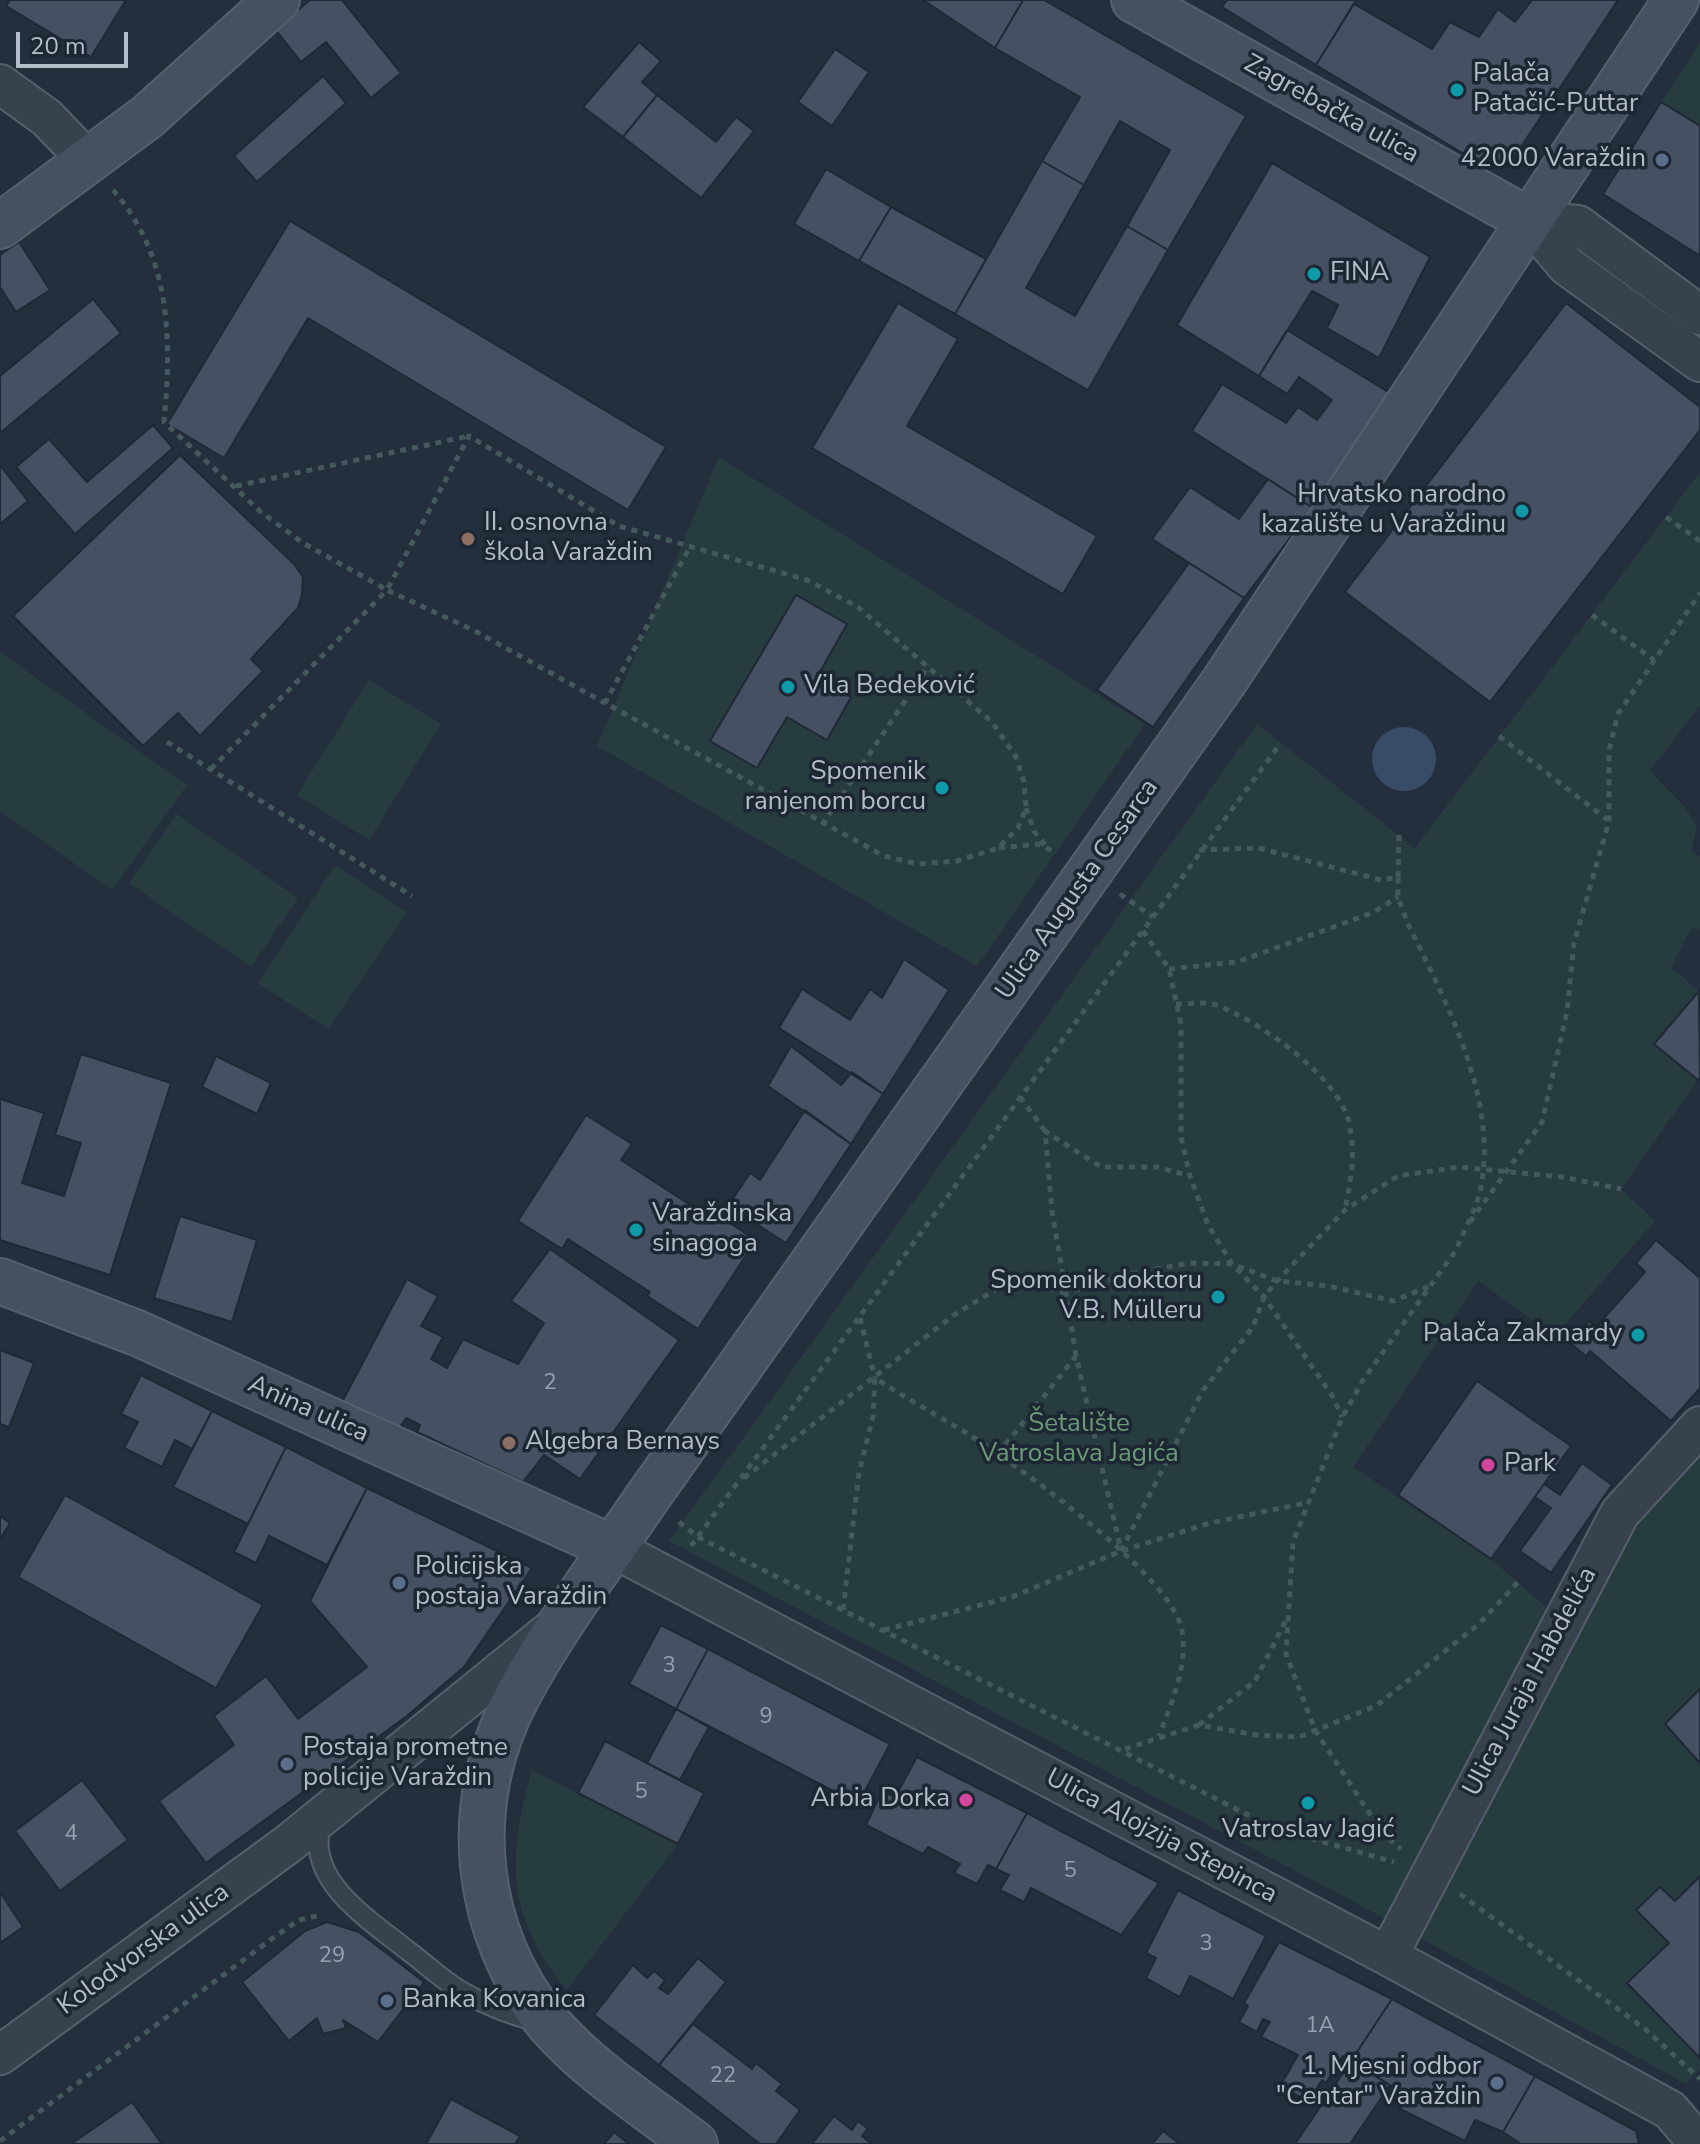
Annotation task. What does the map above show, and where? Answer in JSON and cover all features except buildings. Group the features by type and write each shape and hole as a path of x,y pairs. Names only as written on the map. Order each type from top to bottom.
{"main road":[{"path":"0,226 147,117 277,0"},
{"name":"Zagrebačka ulica","path":"1134,0 1528,220"},
{"name":"Ulica Augusta Cesarca","path":"695,2144 585,2059 550,2025 519,1981 494,1932 482,1881 482,1831 489,1780 516,1698 563,1619 647,1498 1214,695 1676,0"},
{"name":"Anina ulica","path":"0,1281 137,1333 613,1548"}],"street":[{"path":"0,84 47,118 89,162"},
{"path":"1528,220 1578,225 1700,315"},
{"path":"1528,220 1567,266 1700,362"},
{"name":"Ulica Juraja Habdelića","path":"1388,1956 1620,1513 1700,1426"},
{"name":"Ulica Alojzija Stepinca","path":"613,1548 1388,1956 1670,2110 1697,2142"},
{"path":"324,1815 563,1619"},
{"name":"Kolodvorska ulica","path":"0,2055 324,1815"}],"lane":[{"path":"324,1815 318,1832 324,1866 353,1907 459,1990 494,2008 550,2025"}],"path":[{"path":"89,162 132,211 156,261 167,317 169,369 164,422 235,487 303,543 387,590 475,631 822,825 884,856 918,864 975,857 998,848 1018,828 1026,808"},
{"path":"235,487 469,436 619,526 807,580 858,607 929,665 1001,732 1016,757 1034,831 1046,846"},
{"path":"211,769 387,590 469,436"},
{"path":"1666,517 1700,541"},
{"path":"605,703 691,545"},
{"path":"1465,1229 1542,1122 1567,1012 1574,943 1609,821 1609,750 1618,714 1700,593"},
{"path":"1592,615 1654,660"},
{"path":"822,825 929,665"},
{"path":"1499,736 1609,821"},
{"path":"167,742 412,896"},
{"path":"669,1576 1143,931 1199,850 1280,744"},
{"path":"1399,835 1398,897 1474,1081 1484,1141 1481,1187 1456,1250 1363,1380 1342,1418 1293,1542 1286,1654 1315,1730 1383,1834 1430,1872 1644,2028 1700,2079"},
{"path":"1199,850 1259,848 1381,880 1398,877"},
{"path":"1169,969 1249,958 1372,913 1398,897"},
{"path":"1143,931 1169,969 1182,1049 1181,1137 1190,1176 1208,1225 1232,1264 1264,1297 1333,1397 1342,1418"},
{"path":"1176,1004 1216,1004 1287,1049 1336,1091 1349,1122 1353,1168 1345,1210"},
{"path":"1020,1097 1045,1131 1101,1167 1157,1167 1190,1176"},
{"path":"1045,1131 1052,1211 1076,1356 1121,1551"},
{"path":"1121,1551 1203,1390 1253,1327 1264,1297 1345,1210 1398,1176 1459,1167 1563,1177 1621,1189"},
{"path":"737,1483 954,1315 1013,1279 1066,1293 1134,1273 1190,1263 1232,1264 1277,1281 1329,1286 1393,1301 1430,1286"},
{"path":"843,1610 859,1473 873,1416 875,1378 860,1317"},
{"path":"998,1454 1076,1356"},
{"path":"875,1378 998,1454 1121,1551 1158,1587 1182,1628 1181,1674 1159,1736"},
{"path":"647,1498 698,1537 1124,1749 1274,1828 1430,1872"},
{"path":"883,1630 1012,1597 1121,1551 1210,1523 1310,1502"},
{"path":"1199,1725 1256,1735 1299,1737 1376,1706 1479,1624 1518,1582"},
{"path":"1124,1749 1199,1725 1255,1681 1287,1619"},
{"path":"0,2141 273,1938"}],"green space":[{"path":"1700,43 1700,126 1661,102"},
{"path":"719,457 1145,724 977,966 597,746"},
{"name":"Šetalište Vatroslava Jagića","path":"1700,472 1700,705 1650,771 1685,807 1697,827 1691,850 1700,857 1700,928 1692,927 1671,967 1699,991 1698,1080 1621,1189 1655,1221 1555,1336 1478,1281 1353,1467 1491,1559 1575,1633 1633,1521 1700,1449 1700,1689 1665,1724 1700,1763 1700,1876 1675,1901 1660,1887 1637,1910 1669,1943 1627,1983 1700,2058 1700,2069 1686,2084 1358,1904 669,1541 1257,724 1415,848"},
{"path":"0,652 187,785 112,890 0,811"},
{"path":"369,680 441,724 369,840 297,795"},
{"path":"177,814 298,898 251,967 129,883"},
{"path":"335,865 407,912 328,1029 258,983"},
{"path":"532,1770 678,1844 567,1990 532,1938 517,1886 518,1831"}],"water":[{"path":"1404,727 1416,729 1427,736 1434,747 1434,771 1427,782 1416,789 1404,791 1392,789 1381,782 1374,771 1372,759 1374,747 1381,736 1392,729"}],"place":[{"name":"Palača Patačić-Puttar","path":"1457,90"},
{"name":"42000 Varaždin","path":"1662,160"},
{"name":"FINA","path":"1314,274"},
{"name":"Hrvatsko narodno kazalište u Varaždinu","path":"1522,511"},
{"name":"II. osnovna škola Varaždin","path":"468,539"},
{"name":"Vila Bedeković","path":"788,687"},
{"name":"Spomenik ranjenom borcu","path":"942,788"},
{"name":"Varaždinska sinagoga","path":"636,1230"},
{"name":"Spomenik doktoru V.B. Mülleru","path":"1218,1297"},
{"name":"Palača Zakmardy","path":"1638,1335"},
{"name":"Algebra Bernays","path":"509,1443"},
{"name":"Park","path":"1488,1465"},
{"name":"Policijska postaja Varaždin","path":"399,1583"},
{"name":"Postaja prometne policije Varaždin","path":"287,1764"},
{"name":"Arbia Dorka","path":"966,1800"},
{"name":"Vatroslav Jagić","path":"1308,1803"},
{"name":"Banka Kovanica","path":"387,2001"},
{"name":"1. Mjesni odbor \"Centar\" Varaždin","path":"1497,2083"}]}
